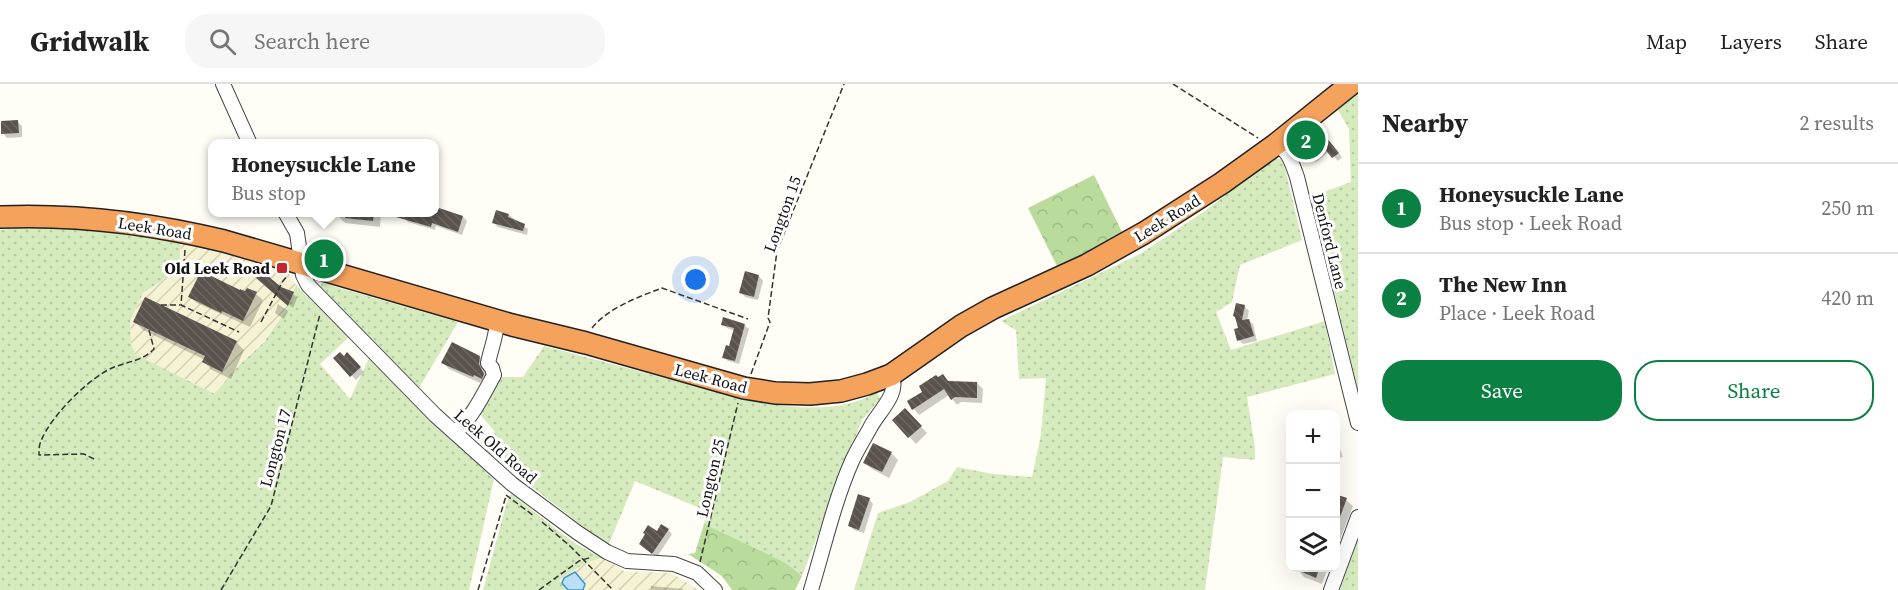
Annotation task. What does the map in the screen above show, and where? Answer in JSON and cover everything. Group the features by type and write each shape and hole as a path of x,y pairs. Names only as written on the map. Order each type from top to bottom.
{"highway":[{"name":"Leek Road","path":"0,217 55,216 121,221 187,232 303,269 586,343 744,388 775,393 810,394 841,391 891,375 962,326 993,308 1087,265 1144,233 1222,183 1275,145 1351,84"}],"street":[{"path":"223,84 248,139"},
{"name":"Denford Lane","path":"1275,145 1282,147 1297,177 1358,423"},
{"path":"287,217 297,233 303,269"},
{"name":"Leek Old Road","path":"303,269 308,285 509,490 607,552 627,561 674,564 697,573 715,590"},
{"path":"455,433 477,405 494,375 488,363 497,332 497,320"},
{"path":"811,590 852,461 894,388 891,375"},
{"path":"1331,590 1358,516"}],"path":[{"name":"Longton 15","path":"744,388 770,322 768,318 777,251 844,84"},
{"path":"1173,84 1232,123 1264,142 1275,145"},
{"path":"181,305 187,232"},
{"path":"261,322 283,281 290,274 303,269"},
{"path":"586,343 590,332 604,316 662,288 748,319"},
{"name":"Longton 17","path":"221,590 271,506 322,309 328,304"},
{"path":"161,305 181,305 239,332"},
{"path":"94,459 84,454 39,455 40,441 83,386 111,368 145,357 154,349 149,330"},
{"name":"Longton 25","path":"697,573 744,388"},
{"path":"478,590 509,490 571,547 613,590"},
{"path":"539,590 583,560 607,552"}],"shaded area":[{"path":"181,241 286,269 296,285 288,307 263,342 233,371 215,394 135,354 131,343 130,321 143,293 179,269"},
{"path":"604,557 624,571 672,573 699,590 567,590 559,580 585,563"}],"green space":[{"path":"1358,91 1358,390 1331,278 1308,198 1351,182 1349,129 1338,110"},
{"path":"1275,159 1281,159 1284,164 1302,240 1240,265 1232,302 1216,312 1231,350 1325,321 1335,374 1247,397 1255,460 1223,457 1205,590 854,590 878,513 910,502 948,481 957,467 993,474 1032,477 1041,434 1046,378 1019,379 1016,330 1001,321 1140,254 1205,211"},
{"path":"1094,175 1125,238 1059,270 1028,208"},
{"path":"45,225 102,227 181,241 179,269 143,293 130,321 131,343 135,354 215,394 233,371 264,342 288,307 296,285 349,337 320,364 350,399 369,358 494,479 469,590 0,590 0,230"},
{"path":"322,283 458,322 419,388 320,288"},
{"path":"544,346 755,402 818,408 848,404 877,392 880,399 862,420 802,576 786,563 709,528 704,524 707,511 635,481 608,546 485,450 495,432 478,412 496,377 523,377"},
{"path":"511,493 569,539 594,554 604,557 585,563 559,580 567,590 483,590"},
{"path":"704,524 786,563 802,576 795,590 732,590 722,576 688,554 695,553"},
{"path":"1358,539 1358,590 1340,590"}],"water":[{"path":"575,572 585,584 583,590 568,590 562,583 564,578"}],"building":[{"path":"18,120 19,133 1,134 1,121"},
{"path":"1318,127 1339,153 1332,158 1324,148 1311,159 1298,143"},
{"path":"439,208 463,216 458,232 432,223 431,227 396,217 439,217"},
{"path":"496,210 509,214 508,217 525,224 523,231 492,223"},
{"path":"345,217 374,217 373,221"},
{"path":"201,271 240,290 245,291 247,288 257,292 243,321 188,297"},
{"path":"262,271 281,287 294,292 288,306 256,278"},
{"path":"745,271 759,275 754,297 739,293"},
{"path":"145,297 237,341 222,372 202,362 205,356 133,322"},
{"path":"1236,303 1245,305 1242,320 1249,319 1254,336 1237,341 1234,329 1238,328 1233,316"},
{"path":"723,317 745,324 735,361 722,358 726,345 729,346 734,328 721,325"},
{"path":"452,342 480,356 479,364 484,374 482,379 441,363"},
{"path":"340,352 344,356 347,352 361,367 350,377 333,358"},
{"path":"943,374 948,381 977,382 977,398 955,397 951,400 944,389 912,410 907,401 922,392 919,386 936,375 938,377"},
{"path":"905,408 922,426 908,438 892,420"},
{"path":"873,443 892,452 882,472 863,463"},
{"path":"858,494 870,498 859,530 848,526"},
{"path":"1340,496 1347,498 1340,517"},
{"path":"661,524 669,529 652,554 639,544 648,525 657,531"},
{"path":"1302,572 1318,572 1316,578"}],"place":[{"name":"The New Inn","path":"1306,140"},
{"name":"Honeysuckle Lane","path":"324,259"},
{"name":"Old Leek Road","path":"282,268"}]}
